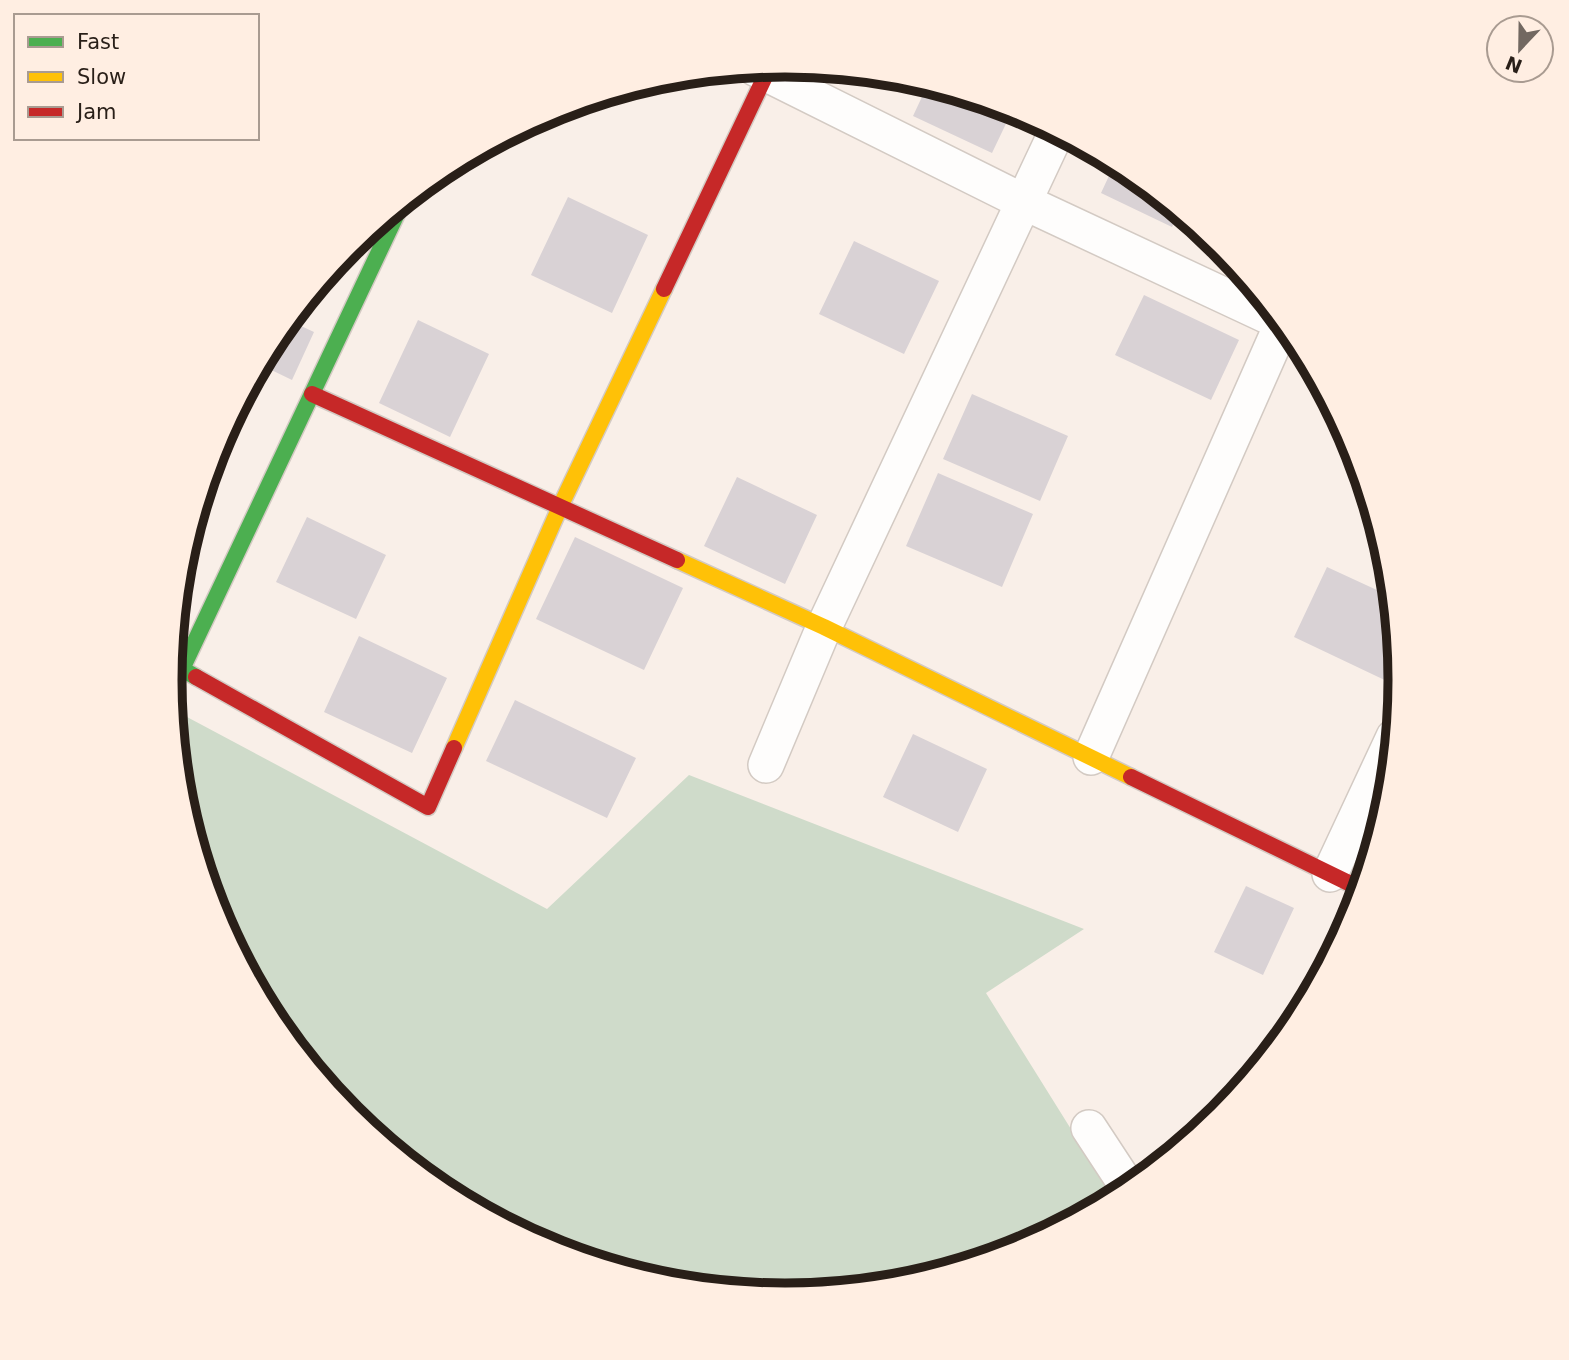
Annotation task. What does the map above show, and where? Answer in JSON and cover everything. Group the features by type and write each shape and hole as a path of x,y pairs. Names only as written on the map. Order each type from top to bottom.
{"street":[{"path":"780,77 1024,202 1264,314"},
{"path":"182,669 428,807 560,507 760,78"},
{"path":"766,765 824,627 1053,140"},
{"path":"182,668 393,222"},
{"path":"1091,757 1278,334"},
{"path":"312,394 824,627 1351,884"},
{"path":"1330,874 1381,764"},
{"path":"1089,1128 1123,1179"}],"green space":[{"path":"183,715 547,909 689,775 1084,929 986,993 1108,1188 1086,1202 1051,1221 978,1251 902,1271 824,1282 745,1282 706,1278 628,1262 572,1244 447,1180 417,1158 358,1106 306,1047 262,981 227,911 202,836 193,798"}],"building":[{"path":"923,94 1008,120 992,153 913,116"},
{"path":"1110,173 1175,221 1172,227 1101,193"},
{"path":"568,197 648,235 612,313 531,275"},
{"path":"854,241 939,281 904,354 819,314"},
{"path":"1144,295 1239,340 1211,400 1115,355"},
{"path":"418,320 489,354 450,437 379,403"},
{"path":"298,324 314,332 292,380 268,368"},
{"path":"972,394 1068,436 1040,501 943,459"},
{"path":"938,473 1033,514 1002,587 906,546"},
{"path":"737,477 817,515 785,584 704,546"},
{"path":"307,517 386,555 356,619 276,582"},
{"path":"575,537 683,588 644,670 536,619"},
{"path":"1327,567 1381,592 1388,682 1294,637"},
{"path":"359,636 447,678 412,753 324,712"},
{"path":"515,700 636,758 607,818 486,761"},
{"path":"913,734 987,769 958,832 883,797"},
{"path":"1246,886 1294,908 1263,975 1214,952"}],"traffic: fast":[{"path":"182,668 393,222"},
{"path":"182,669 196,677"}],"traffic: slow":[{"path":"454,748 560,507 664,289"},
{"path":"677,560 824,627 1131,777"}],"traffic: jam":[{"path":"664,289 765,77"},
{"path":"312,394 677,560"},
{"path":"196,677 428,807 454,748"},
{"path":"1131,777 1351,884"}]}
